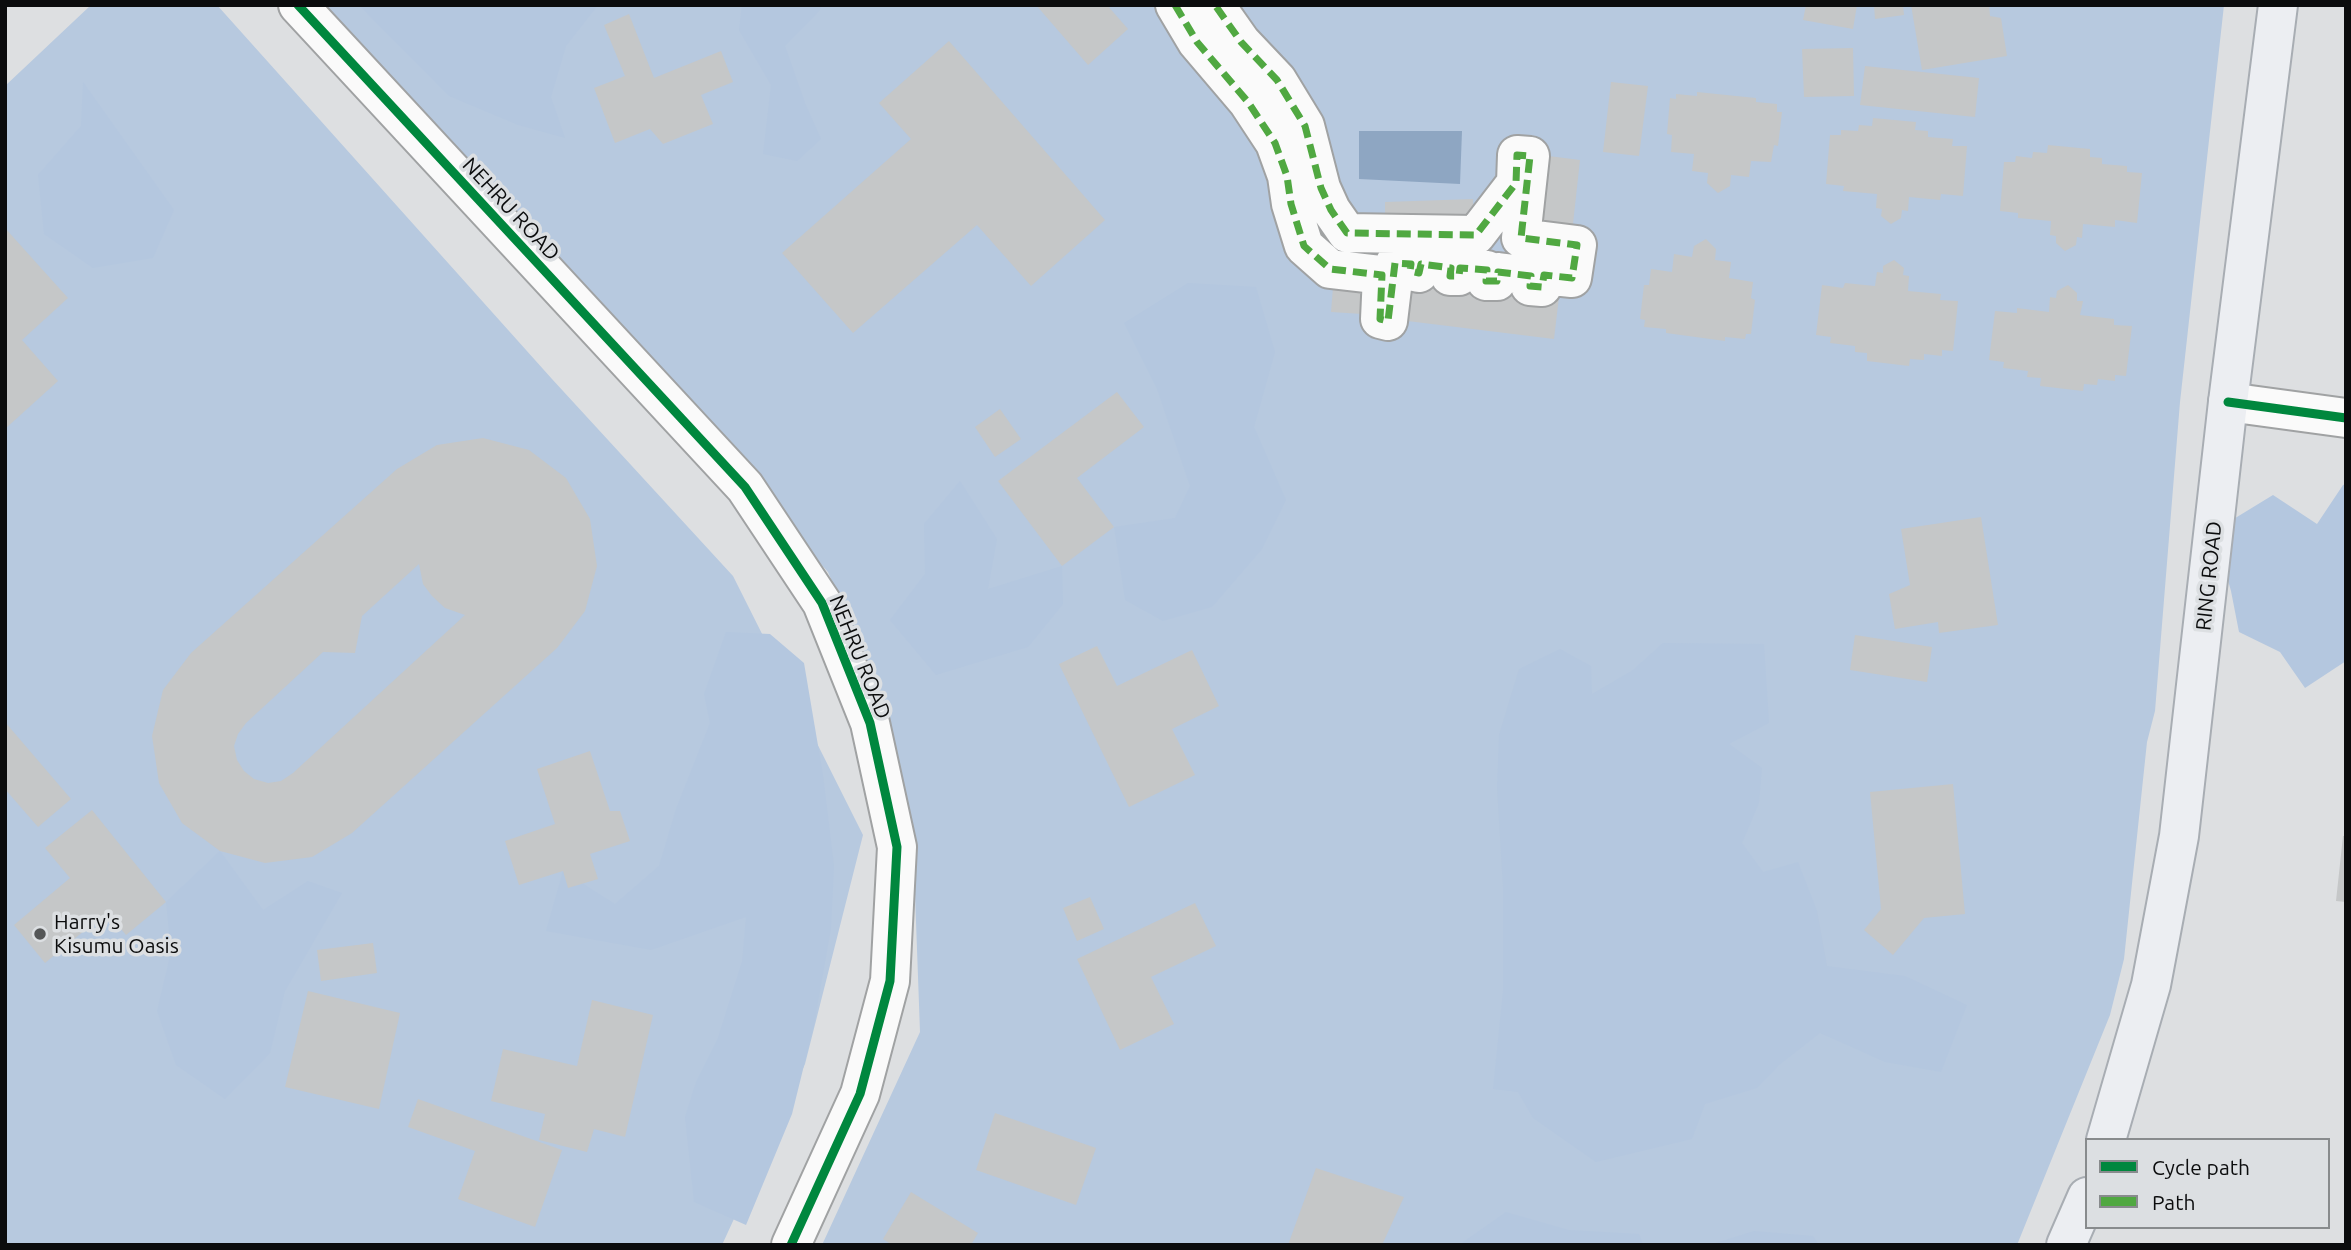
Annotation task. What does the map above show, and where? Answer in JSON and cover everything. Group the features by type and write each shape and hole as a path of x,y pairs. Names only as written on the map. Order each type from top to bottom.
{"main road":[{"name":"RING ROAD","path":"2107,1138 2151,985 2179,836 2228,402 2278,5"},
{"path":"2066,1245 2085,1202"}],"street":[{"name":"NEHRU ROAD","path":"298,5 745,487 821,603 870,723 897,847 890,981 860,1094 791,1245"},
{"path":"1175,5 1197,42 1248,102 1275,143 1287,176 1291,204 1304,246 1330,269 1382,275 1380,319 1388,321 1395,263 1411,264 1410,271 1419,272 1420,264 1451,268 1450,275 1459,276 1460,268 1487,270 1486,281 1497,281 1497,272 1531,276 1530,286 1542,287 1544,275 1572,278 1577,245 1521,237 1530,156 1517,155 1516,183 1476,235 1347,233 1331,210 1321,188 1305,126 1277,80 1241,42 1215,5"},
{"path":"2228,402 2346,418"}],"shaded area":[{"path":"91,5 217,5 552,379 733,576 863,835 805,1064 722,1245 5,1245 5,86"},
{"path":"318,5 2224,5 2180,402 2155,711 2147,742 2124,959 2110,1015 2017,1245 822,1245 920,1032 915,894 880,696 828,572"},
{"path":"359,5 598,5 566,46 551,97 565,138 518,125 449,96"},
{"path":"742,5 821,5 820,10 785,46 821,139 797,161 763,154 771,85 739,30"},
{"path":"83,82 174,210 153,258 93,268 44,234 38,175 81,126"},
{"path":"1359,131 1462,131 1460,184 1359,179"},
{"path":"1188,283 1256,287 1275,352 1254,427 1286,500 1262,549 1212,607 1163,621 1125,600 1114,527 1175,518 1190,486 1157,389 1124,323"},
{"path":"960,481 997,539 988,589 1062,566 1063,604 1028,647 936,675 890,620 925,574 924,524"},
{"path":"2346,484 2346,661 2305,688 2280,652 2239,632 2214,531 2273,495 2317,524"},
{"path":"726,632 770,634 804,663 823,775 834,866 831,928 814,1025 792,1114 746,1225 694,1202 685,1117 696,1082 718,1038 742,962 746,917 651,950 546,931 563,871 615,904 659,866 676,809 710,723 704,694"},
{"path":"1663,643 1764,644 1769,723 1729,744 1762,768 1759,803 1742,843 1763,872 1798,862 1817,911 1827,966 1905,976 1967,1005 1941,1072 1885,1062 1820,1033 1779,1065 1757,1088 1705,1104 1692,1139 1596,1162 1533,1118 1518,1092 1493,1089 1503,991 1503,887 1497,788 1499,735 1519,669 1560,649 1591,666 1592,694 1633,670"},
{"path":"220,851 263,910 308,881 342,893 285,991 270,1053 225,1099 176,1065 157,1011 171,952 166,902"},
{"path":"1506,1212 1569,1230 1639,1234 1643,1245 1459,1245"},
{"path":"1754,1231 1813,1236 1819,1245 1709,1245"}],"building":[{"path":"1036,5 1107,5 1128,29 1088,65"},
{"path":"1806,5 1857,5 1853,29 1803,20"},
{"path":"1874,5 1903,5 1904,15 1875,19"},
{"path":"1911,5 1989,5 1990,16 2001,18 2007,56 1922,70"},
{"path":"629,14 654,78 721,51 733,82 701,95 713,124 663,144 650,129 615,143 594,88 625,76 604,25"},
{"path":"949,41 1105,220 1031,286 977,225 853,333 782,253 911,139 879,103"},
{"path":"1853,48 1854,96 1804,97 1802,49"},
{"path":"1865,66 1979,78 1975,117 1860,105"},
{"path":"1611,82 1648,86 1639,156 1603,152"},
{"path":"1697,92 1756,98 1756,102 1777,104 1777,112 1782,112 1778,146 1774,145 1771,162 1751,161 1749,177 1731,175 1730,186 1718,193 1707,183 1708,173 1692,171 1694,154 1671,152 1672,135 1667,134 1670,98 1676,99 1676,94 1697,96"},
{"path":"1873,118 1916,122 1915,130 1928,131 1928,137 1953,139 1952,146 1967,146 1963,196 1941,194 1940,200 1909,197 1908,211 1902,210 1901,218 1891,224 1881,216 1882,209 1876,208 1877,194 1843,191 1844,186 1826,184 1830,135 1841,135 1841,130 1858,131 1859,125 1872,126"},
{"path":"2048,145 2090,149 2090,157 2102,158 2102,164 2127,166 2127,172 2142,173 2137,223 2115,220 2115,227 2083,224 2082,238 2077,237 2076,245 2065,251 2056,243 2056,236 2050,235 2051,221 2018,218 2018,213 2000,211 2004,162 2015,162 2016,156 2032,158 2033,152 2047,153"},
{"path":"1533,154 1580,160 1571,242 1523,236"},
{"path":"1473,199 1474,225 1385,228 1385,202"},
{"path":"5,228 68,298 22,340 58,381 5,429"},
{"path":"1706,239 1716,249 1715,260 1731,262 1729,278 1753,282 1751,298 1755,300 1751,334 1746,334 1745,339 1725,337 1725,341 1666,333 1666,329 1644,327 1645,320 1640,319 1644,285 1649,285 1651,269 1672,272 1674,254 1692,257 1694,246"},
{"path":"1894,260 1904,268 1903,275 1909,276 1908,291 1941,294 1940,300 1958,301 1953,351 1942,350 1942,356 1924,354 1924,360 1910,359 1909,366 1867,361 1867,353 1855,352 1855,346 1830,343 1831,337 1816,335 1822,285 1843,288 1845,283 1875,286 1877,272 1883,273 1883,266"},
{"path":"1397,265 1561,280 1554,339 1391,319"},
{"path":"1334,275 1379,278 1378,315 1331,312"},
{"path":"2068,285 2077,293 2077,301 2083,301 2080,315 2114,319 2114,325 2132,326 2126,376 2115,375 2115,381 2098,379 2097,385 2084,384 2083,391 2040,386 2041,378 2027,377 2028,371 2003,368 2004,362 1989,360 1995,311 2017,313 2017,308 2049,312 2050,297 2056,298 2057,291"},
{"path":"1117,392 1144,427 1077,478 1114,527 1062,566 998,481"},
{"path":"1000,409 1021,439 995,457 975,427"},
{"path":"483,438 529,450 566,478 590,519 597,566 585,611 557,648 352,833 312,857 265,863 220,851 182,823 159,783 152,736 163,690 191,653 397,469 437,445","holes":["419,564 423,584 445,608 465,615 293,773 281,781 268,783 254,779 244,771 237,760 234,746 246,723 323,652 355,653 362,616"]},
{"path":"1981,517 1998,625 1939,633 1938,622 1895,629 1889,594 1910,585 1901,529"},
{"path":"1855,635 1932,647 1927,682 1850,670"},
{"path":"1097,646 1117,686 1192,650 1219,706 1172,729 1195,775 1129,807 1059,664"},
{"path":"5,722 71,799 38,827 5,789"},
{"path":"590,751 610,811 620,811 630,841 590,854 598,879 568,888 563,871 519,885 505,841 555,824 537,769"},
{"path":"1953,784 1965,914 1924,918 1893,955 1864,930 1881,909 1870,792"},
{"path":"92,810 166,902 126,935 107,912 45,963 14,925 70,878 45,848"},
{"path":"2343,836 2346,836 2346,902 2336,901"},
{"path":"1090,897 1104,929 1077,941 1063,908"},
{"path":"1195,903 1216,946 1151,977 1174,1024 1120,1050 1077,959"},
{"path":"373,943 377,973 321,981 317,950"},
{"path":"308,991 400,1013 379,1109 285,1087"},
{"path":"592,1000 653,1015 625,1137 594,1129 587,1152 539,1140 545,1114 491,1101 503,1049 577,1066"},
{"path":"418,1099 562,1150 535,1227 458,1199 475,1151 408,1127"},
{"path":"995,1113 1096,1148 1076,1205 976,1170"},
{"path":"1316,1168 1404,1197 1382,1245 1288,1245"},
{"path":"911,1192 978,1233 971,1245 892,1245 883,1239"}],"marked path":[{"path":"1175,5 1197,42 1248,102 1275,143 1287,176 1291,204 1304,246 1330,269 1382,275 1380,319 1388,321 1395,263 1411,264 1410,271 1419,273 1421,264 1451,268 1450,276 1459,276 1460,268 1487,270 1486,281 1497,281 1498,272 1531,276 1530,286 1542,287 1544,275 1572,278 1577,245 1521,238 1530,156 1517,155 1516,183 1476,235 1347,233 1331,210 1321,188 1305,126 1277,80 1241,42 1215,5"}],"cycle path":[{"path":"298,5 745,487 822,603 870,723 897,847 890,981 860,1094 791,1245"},
{"path":"2228,402 2346,418"}],"place":[{"name":"Harry's Kisumu Oasis","path":"40,934"}]}
